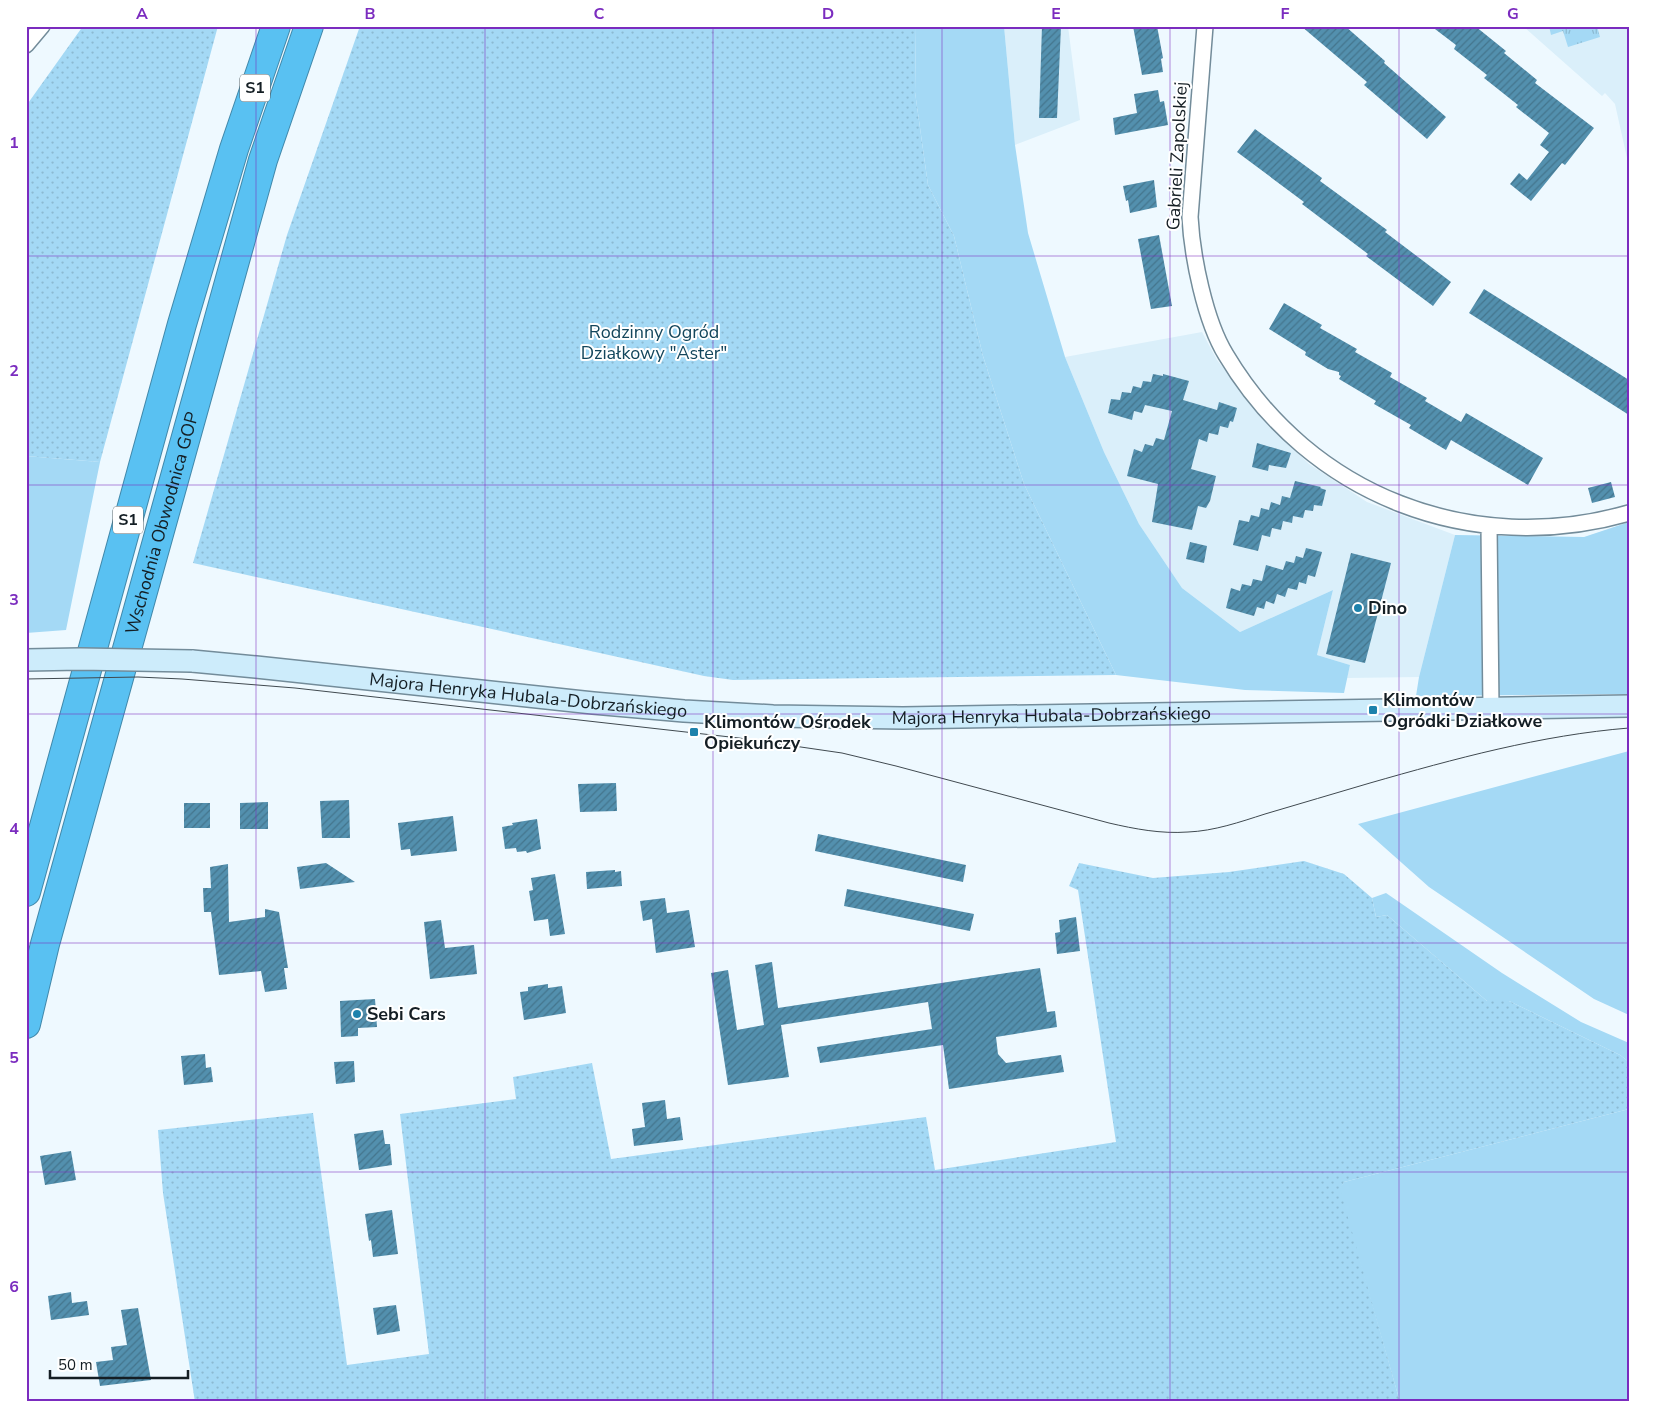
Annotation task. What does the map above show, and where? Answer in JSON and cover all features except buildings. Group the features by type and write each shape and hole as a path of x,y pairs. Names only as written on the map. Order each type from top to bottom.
{"highway":[{"name":"Wschodnia Obwodnica GOP","path":"26,892 182,324 234,149 276,26"},
{"name":"Wschodnia Obwodnica GOP","path":"26,1024 45,944 263,160 309,26"}],"street":[{"path":"26,44 42,26"},
{"name":"Gabrieli Zapolskiej","path":"1205,26 1190,217 1191,242 1205,301 1226,355 1269,414 1312,454 1383,497 1457,522 1489,526 1549,528 1606,520 1629,513"},
{"path":"1489,526 1491,708"},
{"name":"Majora Henryka Hubala-Dobrzańskiego","path":"26,660 192,661 593,703 773,716 903,718 1629,706"}],"shaded area":[{"path":"1004,26 1068,26 1080,120 1015,145"},
{"path":"1523,26 1629,26 1629,167 1615,104 1605,93 1602,96"},
{"path":"1202,332 1217,360 1269,425 1309,464 1367,502 1455,535 1419,677 1347,678 1350,665 1317,655 1333,590 1240,632 1182,588 1139,524 1104,452 1065,357"}],"green space":[{"path":"83,26 218,26 100,462 26,456 26,106"},
{"name":"Rodzinny Ogród Działkowy \"Aster\"","path":"360,26 916,26 915,92 928,185 954,236 983,356 1024,484 1116,675 733,680 704,676 193,563 287,235"},
{"path":"916,26 1004,26 1015,145 1028,233 1065,357 1104,452 1139,524 1182,588 1240,632 1333,590 1317,655 1350,665 1344,693 1245,690 1116,675 1024,484 983,356 954,236 928,185 915,92"},
{"path":"1549,26 1597,26 1600,37 1568,47 1563,31 1551,35"},
{"path":"26,456 100,462 66,630 26,633"},
{"path":"1629,522 1629,694 1416,696 1419,677 1455,535 1584,537"},
{"path":"1629,751 1629,1015 1594,999 1429,887 1358,824"},
{"path":"1304,861 1344,874 1372,898 1376,917 1387,915 1487,1001 1509,1001 1620,1055 1629,1062 1629,1109 1344,1182 1340,1189 1400,1402 195,1402 163,1193 158,1130 313,1113 347,1365 429,1354 400,1114 516,1099 513,1077 592,1063 611,1159 926,1117 935,1170 1116,1142 1078,890 1069,886 1079,863 1153,878 1229,872"},
{"path":"1386,893 1502,973 1581,1022 1629,1043 1629,1062 1620,1055 1509,1001 1487,1001 1387,915 1376,917 1372,898"},
{"path":"1629,1109 1629,1402 1400,1402 1339,1189 1344,1182"}],"tram line":[{"path":"26,679 138,677 295,688 739,738 842,753 1109,823 1158,832 1198,831 1227,826 1402,774 1498,749 1563,736 1629,728"}],"place":[{"name":"Dino","path":"1358,608"},
{"name":"Klimontów Ogródki Działkowe","path":"1373,710"},
{"name":"Klimontów Ośrodek Opiekuńczy","path":"694,732"},
{"name":"Sebi Cars","path":"357,1014"}]}
